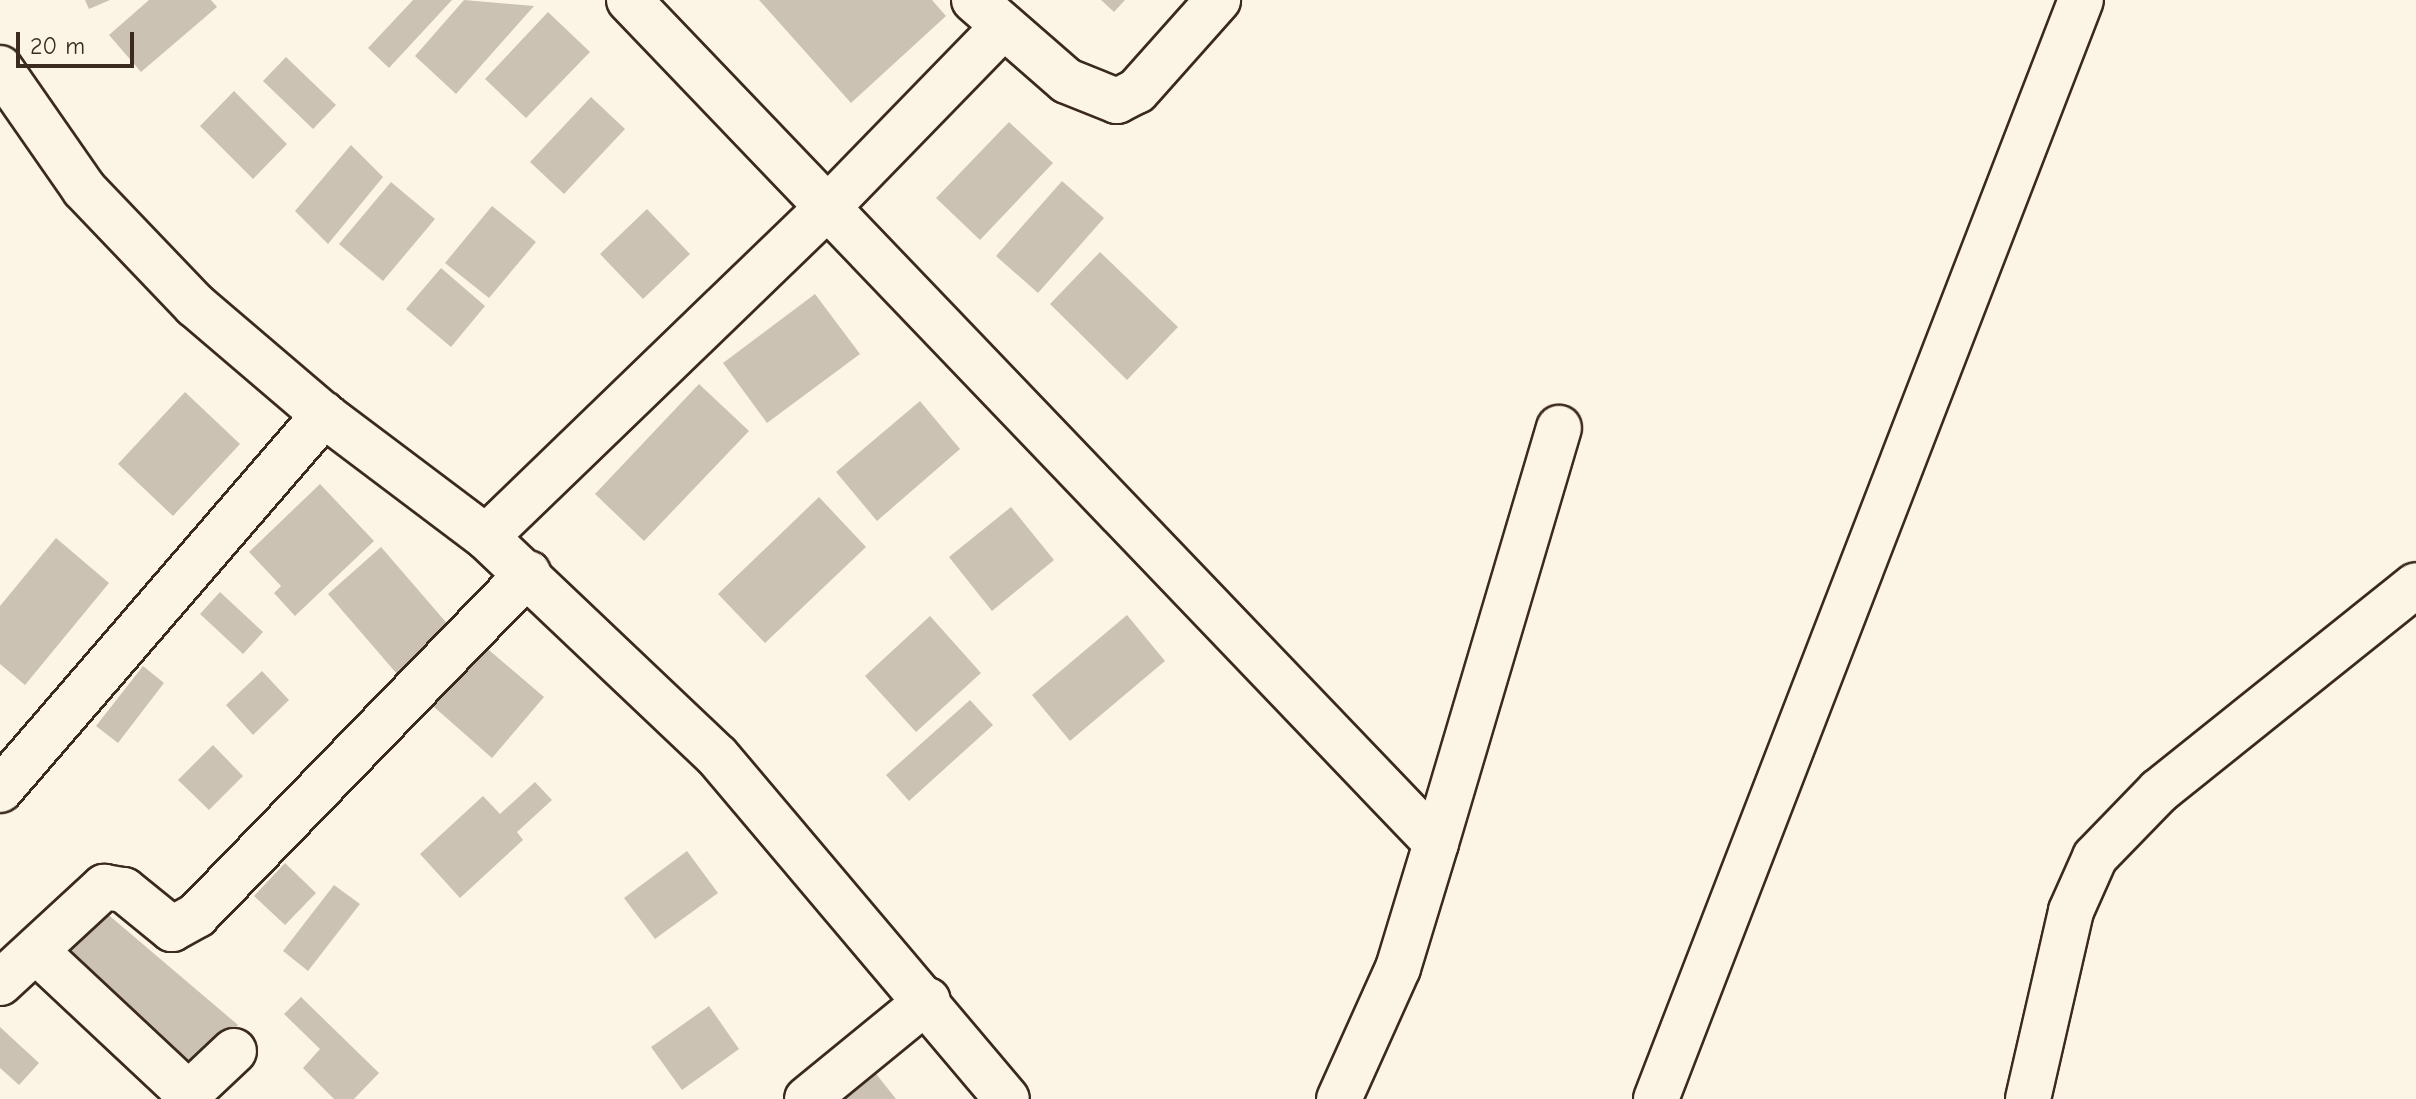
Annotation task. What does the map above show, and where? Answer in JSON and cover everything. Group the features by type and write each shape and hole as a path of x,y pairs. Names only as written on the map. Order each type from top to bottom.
{"street":[{"path":"629,0 1436,843"},
{"path":"486,537 828,207 988,14 1067,81 1117,101 1137,91 1218,0"},
{"path":"1656,1099 2081,0"},
{"path":"0,68 84,189 195,305 324,415 486,537 528,573 717,756 928,1000 1007,1099"},
{"path":"0,790 324,415"},
{"path":"1339,1099 1398,968 1559,428"},
{"path":"0,983 104,887 124,890 172,929 197,915 528,573"},
{"path":"2028,1099 2071,911 2095,857 2159,791 2416,585"},
{"path":"37,952 186,1096 234,1051"},
{"path":"807,1099 928,1000"}],"building":[{"path":"85,0 110,0 89,9"},
{"path":"149,0 211,0 217,7 141,72 109,35"},
{"path":"413,0 452,0 389,68 368,48"},
{"path":"464,0 534,6 456,94 415,56"},
{"path":"759,0 932,0 946,16 851,103"},
{"path":"1101,0 1125,0 1114,12"},
{"path":"548,12 590,52 526,118 485,79"},
{"path":"286,57 336,105 313,129 263,81"},
{"path":"234,91 287,144 253,179 200,126"},
{"path":"591,97 625,129 564,194 530,162"},
{"path":"1009,122 1053,163 980,240 936,198"},
{"path":"351,145 383,177 328,244 295,211"},
{"path":"1062,181 1104,218 1038,293 996,256"},
{"path":"391,182 435,219 383,281 339,244"},
{"path":"492,206 536,242 489,298 445,263"},
{"path":"647,209 690,254 643,299 600,254"},
{"path":"1100,252 1178,327 1127,380 1050,304"},
{"path":"441,268 485,306 451,347 406,309"},
{"path":"815,294 860,354 767,423 723,363"},
{"path":"699,384 749,431 644,541 595,494"},
{"path":"185,392 240,444 173,516 118,464"},
{"path":"920,401 960,449 877,521 836,472"},
{"path":"320,484 374,541 295,616 274,593 281,586 249,552"},
{"path":"819,497 866,547 765,643 718,594"},
{"path":"1011,507 1054,560 992,611 949,557"},
{"path":"56,538 109,583 25,685 0,664 0,606"},
{"path":"381,547 451,628 397,674 328,594"},
{"path":"220,592 263,632 243,654 200,614"},
{"path":"1127,615 1165,661 1070,741 1032,695"},
{"path":"930,616 981,673 916,732 865,676"},
{"path":"476,639 544,697 492,758 425,699"},
{"path":"143,666 164,683 118,743 96,726"},
{"path":"262,671 289,700 253,735 226,705"},
{"path":"970,700 993,725 909,801 886,775"},
{"path":"213,745 243,776 209,810 178,780"},
{"path":"535,782 552,800 517,832 523,840 460,898 420,854 483,796 500,814"},
{"path":"687,851 718,893 655,939 624,898"},
{"path":"285,863 316,893 285,925 254,896"},
{"path":"334,885 360,904 308,971 283,951"},
{"path":"98,906 238,1025 197,1074 57,955"},
{"path":"301,997 379,1073 354,1099 334,1099 303,1068 320,1049 284,1014"},
{"path":"709,1006 739,1049 682,1090 651,1047"},
{"path":"0,1027 39,1063 19,1085 0,1068"},
{"path":"873,1070 896,1099 837,1099"}]}
